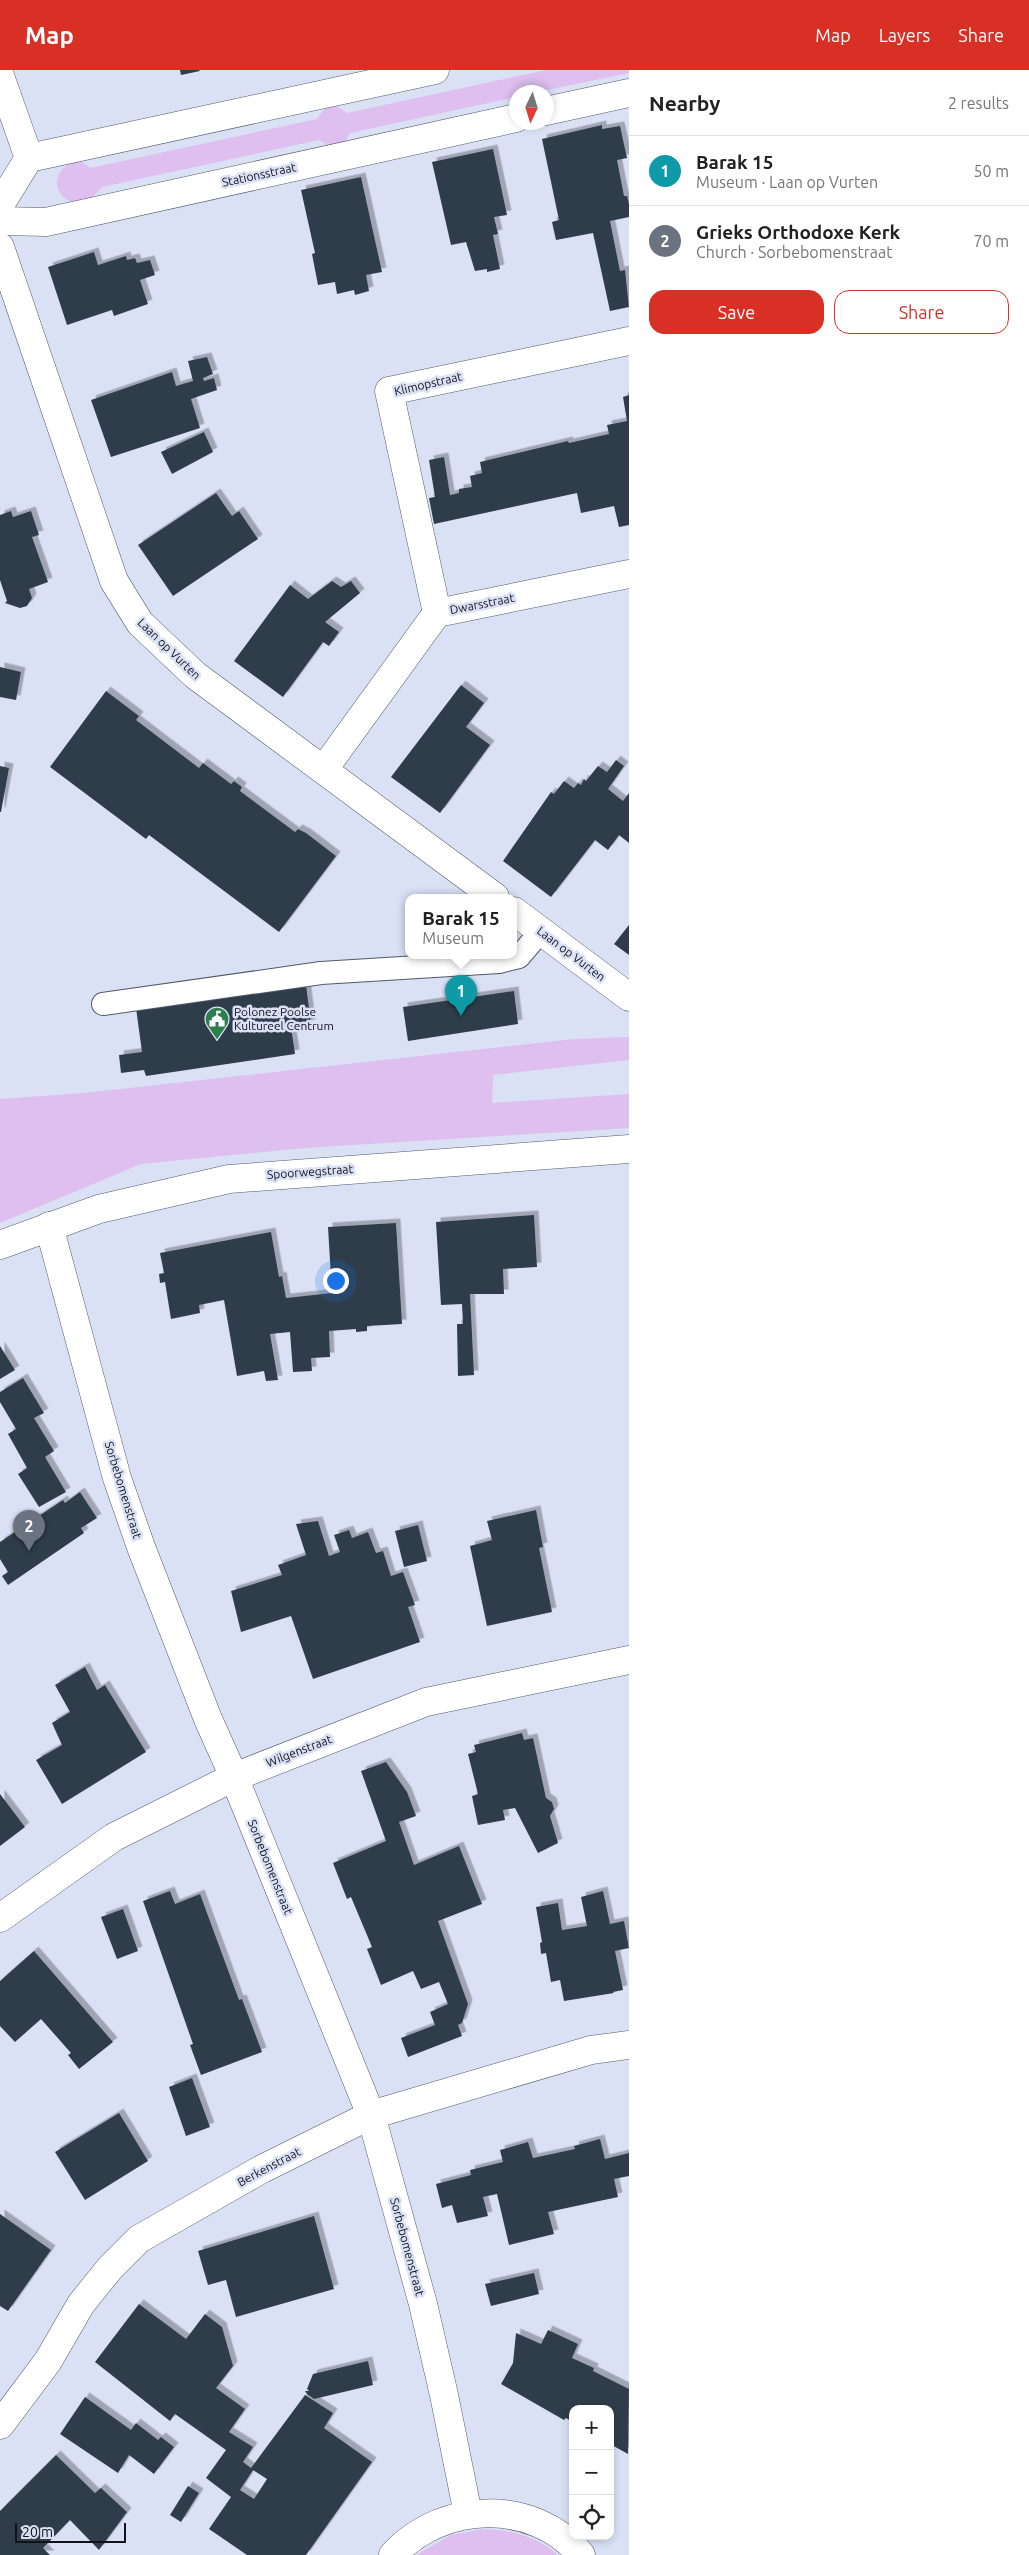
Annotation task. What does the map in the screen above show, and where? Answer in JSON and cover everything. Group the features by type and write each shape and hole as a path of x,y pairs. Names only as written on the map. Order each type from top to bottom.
{"street":[{"path":"0,205 29,158 435,70"},
{"path":"0,76 29,158"},
{"path":"554,109 629,93"},
{"name":"Stationsstraat","path":"0,221 46,222 509,120"},
{"name":"Laan op Vurten","path":"0,247 5,277 114,581 140,623 195,676 324,769 491,894"},
{"name":"Klimopstraat","path":"437,613 389,391 629,341"},
{"name":"Dwarsstraat","path":"324,769 437,613 629,574"},
{"name":"Laan op Vurten","path":"517,913 629,997"},
{"name":"Spoorwegstraat","path":"0,1245 99,1209 228,1178 629,1149"},
{"name":"Sorbebomenstraat","path":"49,1226 120,1487 205,1710 371,2115 423,2304 468,2514"},
{"name":"Wilgenstraat","path":"0,1918 114,1837 234,1777 426,1702 629,1660"},
{"name":"Berkenstraat","path":"0,2425 48,2361 81,2304 110,2268 139,2239 262,2169 371,2115 591,2050 629,2045"},
{"path":"394,2555 416,2534 441,2521 468,2514 499,2513 529,2519 557,2533 582,2555"}],"lane":[{"path":"517,958 541,931"},
{"path":"103,1004 321,973 499,962 511,959"}],"shaded area":[{"path":"546,70 629,70 629,73 554,88 554,85 509,85 509,99 350,133 341,148 335,149 319,140 102,187 87,203 69,201 58,190 58,177 61,172 71,162 78,159 90,168 317,119 327,105 332,103 347,113"},
{"path":"629,1037 629,1060 493,1075 492,1103 629,1094 629,1128 305,1148 141,1164 0,1223 0,1099 84,1093 574,1039"},
{"path":"483,2529 523,2535 550,2548 558,2555 416,2555 451,2535"}],"building":[{"path":"180,70 199,70 200,71 181,75"},
{"path":"602,125 602,129 620,126 627,158 617,160 624,196 627,196 629,204 629,217 610,221 620,271 625,270 629,307 610,311 593,233 556,240 552,222 559,220 542,139"},
{"path":"493,149 507,215 494,217 498,234 493,235 500,269 487,272 487,269 475,271 466,242 451,245 432,162"},
{"path":"361,177 382,272 366,275 369,291 355,295 354,290 337,294 335,282 318,285 312,254 315,253 301,190"},
{"path":"94,252 98,265 126,256 127,260 135,258 137,263 150,260 155,275 140,280 148,304 114,316 112,310 67,325 48,267"},
{"path":"207,357 213,374 203,378 204,381 214,378 217,390 191,399 200,428 111,457 91,400 172,372 176,386 193,381 188,361"},
{"path":"629,395 629,525 619,527 614,506 581,513 577,493 434,524 429,498 435,497 429,460 444,457 450,495 459,493 459,489 472,487 470,476 482,473 480,462 568,441 569,443 609,434 607,425 627,421 623,397"},
{"path":"204,432 213,452 172,474 161,452"},
{"path":"216,493 232,516 239,511 258,539 173,596 138,545"},
{"path":"11,511 13,517 31,511 39,535 32,537 48,582 29,589 32,598 27,606 20,608 5,603 7,601 0,580 0,515"},
{"path":"332,581 341,587 351,581 360,593 325,622 339,632 329,646 323,642 283,697 234,661 290,585 308,599"},
{"path":"0,667 21,672 16,700 0,697"},
{"path":"461,685 484,703 466,727 490,745 440,813 391,777"},
{"path":"106,691 139,716 136,720 199,768 203,763 231,784 234,781 242,787 240,791 295,832 298,829 306,833 336,856 279,932 149,835 146,839 50,767"},
{"path":"616,760 624,766 608,789 623,801 629,793 629,843 619,835 608,850 595,840 551,897 503,861 551,792 554,794 564,781 574,788 578,783 581,785 584,779 586,781 598,766 607,772"},
{"path":"0,766 9,768 1,812 0,812"},
{"path":"629,925 629,955 614,944"},
{"name":"Polonez Poolse Kultureel Centrum","path":"306,985 311,1024 291,1027 295,1054 146,1076 144,1070 121,1073 119,1055 142,1052 136,1008"},
{"path":"514,991 518,1024 408,1041 403,1007"},
{"path":"534,1215 537,1267 503,1269 504,1294 470,1294 474,1375 458,1376 457,1324 463,1324 462,1304 441,1305 436,1222"},
{"path":"396,1223 402,1324 367,1326 367,1331 356,1332 356,1329 329,1331 330,1357 311,1358 312,1371 293,1372 290,1332 270,1334 278,1380 266,1381 264,1371 237,1376 224,1300 199,1305 200,1313 171,1319 165,1282 160,1283 159,1274 164,1273 160,1253 271,1232 279,1277 282,1276 286,1298 332,1293 328,1227"},
{"path":"0,1346 15,1370 0,1379"},
{"path":"23,1378 44,1413 34,1418 54,1451 45,1457 66,1492 39,1507 18,1474 27,1468 8,1434 16,1429 0,1402 0,1392"},
{"path":"80,1492 97,1518 81,1528 84,1533 8,1585 2,1576 8,1572 0,1559 0,1542 63,1500 65,1503"},
{"path":"536,1510 543,1547 539,1548 552,1612 487,1626 470,1546 492,1540 487,1521"},
{"path":"318,1521 329,1556 340,1552 334,1535 349,1530 352,1538 368,1532 376,1553 383,1551 391,1576 403,1572 415,1605 408,1607 420,1642 313,1679 291,1616 241,1632 231,1591 282,1575 278,1565 306,1555 296,1524"},
{"path":"418,1525 427,1561 404,1567 395,1531"},
{"path":"85,1667 97,1690 105,1685 146,1752 62,1804 36,1760 62,1745 52,1723 70,1712 55,1685"},
{"path":"522,1733 524,1740 533,1738 546,1798 552,1802 554,1809 550,1816 558,1843 538,1853 515,1808 503,1810 505,1820 478,1825 472,1796 478,1794 468,1754 476,1752 474,1745"},
{"path":"386,1762 407,1792 416,1816 399,1822 414,1865 459,1846 482,1904 438,1921 468,2004 462,2023 458,2025 462,2036 408,2057 401,2038 435,2025 430,2012 448,2004 439,1982 421,1989 413,1971 381,1985 367,1949 372,1947 351,1897 347,1899 333,1863 386,1841 361,1771"},
{"path":"0,1794 25,1827 0,1846"},
{"path":"170,1891 175,1904 200,1894 239,2000 242,1999 262,2052 201,2075 190,2045 193,2044 143,1901"},
{"path":"603,1891 610,1924 624,1921 629,1948 615,1951 623,1990 564,2001 560,1980 551,1982 546,1953 541,1954 540,1943 542,1942 536,1907 558,1903 562,1930 587,1926 581,1897"},
{"path":"123,1909 138,1951 117,1959 101,1917"},
{"path":"34,1951 113,2042 79,2069 68,2055 71,2053 41,2019 15,2042 0,2026 0,1981"},
{"path":"192,2078 210,2127 186,2136 169,2087"},
{"path":"119,2113 148,2161 85,2200 55,2152"},
{"path":"600,2139 605,2159 629,2153 629,2176 614,2179 618,2197 548,2212 554,2234 509,2245 497,2194 483,2197 488,2216 457,2223 452,2205 442,2208 436,2184 471,2175 470,2170 503,2162 500,2150 528,2142 533,2158 575,2149 574,2146"},
{"path":"0,2214 51,2250 8,2311 0,2306"},
{"path":"314,2216 334,2289 236,2317 226,2280 208,2285 198,2251"},
{"path":"534,2273 539,2294 491,2306 485,2284"},
{"path":"139,2304 186,2339 205,2314 222,2327 233,2366 216,2388 245,2409 229,2432 253,2447 243,2462 251,2468 305,2395 333,2413 324,2428 372,2462 306,2555 247,2555 209,2529 231,2497 206,2478 226,2450 175,2414 170,2421 95,2362","holes":["253,2470 267,2479 254,2499 240,2490"]},
{"path":"548,2330 578,2344 572,2358 594,2368 593,2371 629,2389 628,2454 614,2446 614,2405 569,2405 569,2420 566,2418 564,2420 501,2384 513,2363 516,2333 541,2344"},
{"path":"368,2361 373,2385 314,2399 305,2391 309,2391 307,2389 313,2374"},
{"path":"85,2397 131,2430 136,2423 158,2440 161,2437 174,2447 154,2474 129,2455 118,2473 60,2434"},
{"path":"56,2455 95,2493 101,2488 127,2512 99,2550 70,2520 43,2548 50,2555 0,2555 0,2511"},
{"path":"188,2486 199,2493 181,2522 170,2515"}],"place":[{"name":"Barak 15","path":"461,1016"},
{"name":"Polonez Poolse Kultureel Centrum","path":"217,1040"},
{"name":"Grieks Orthodoxe Kerk","path":"29,1551"}]}
